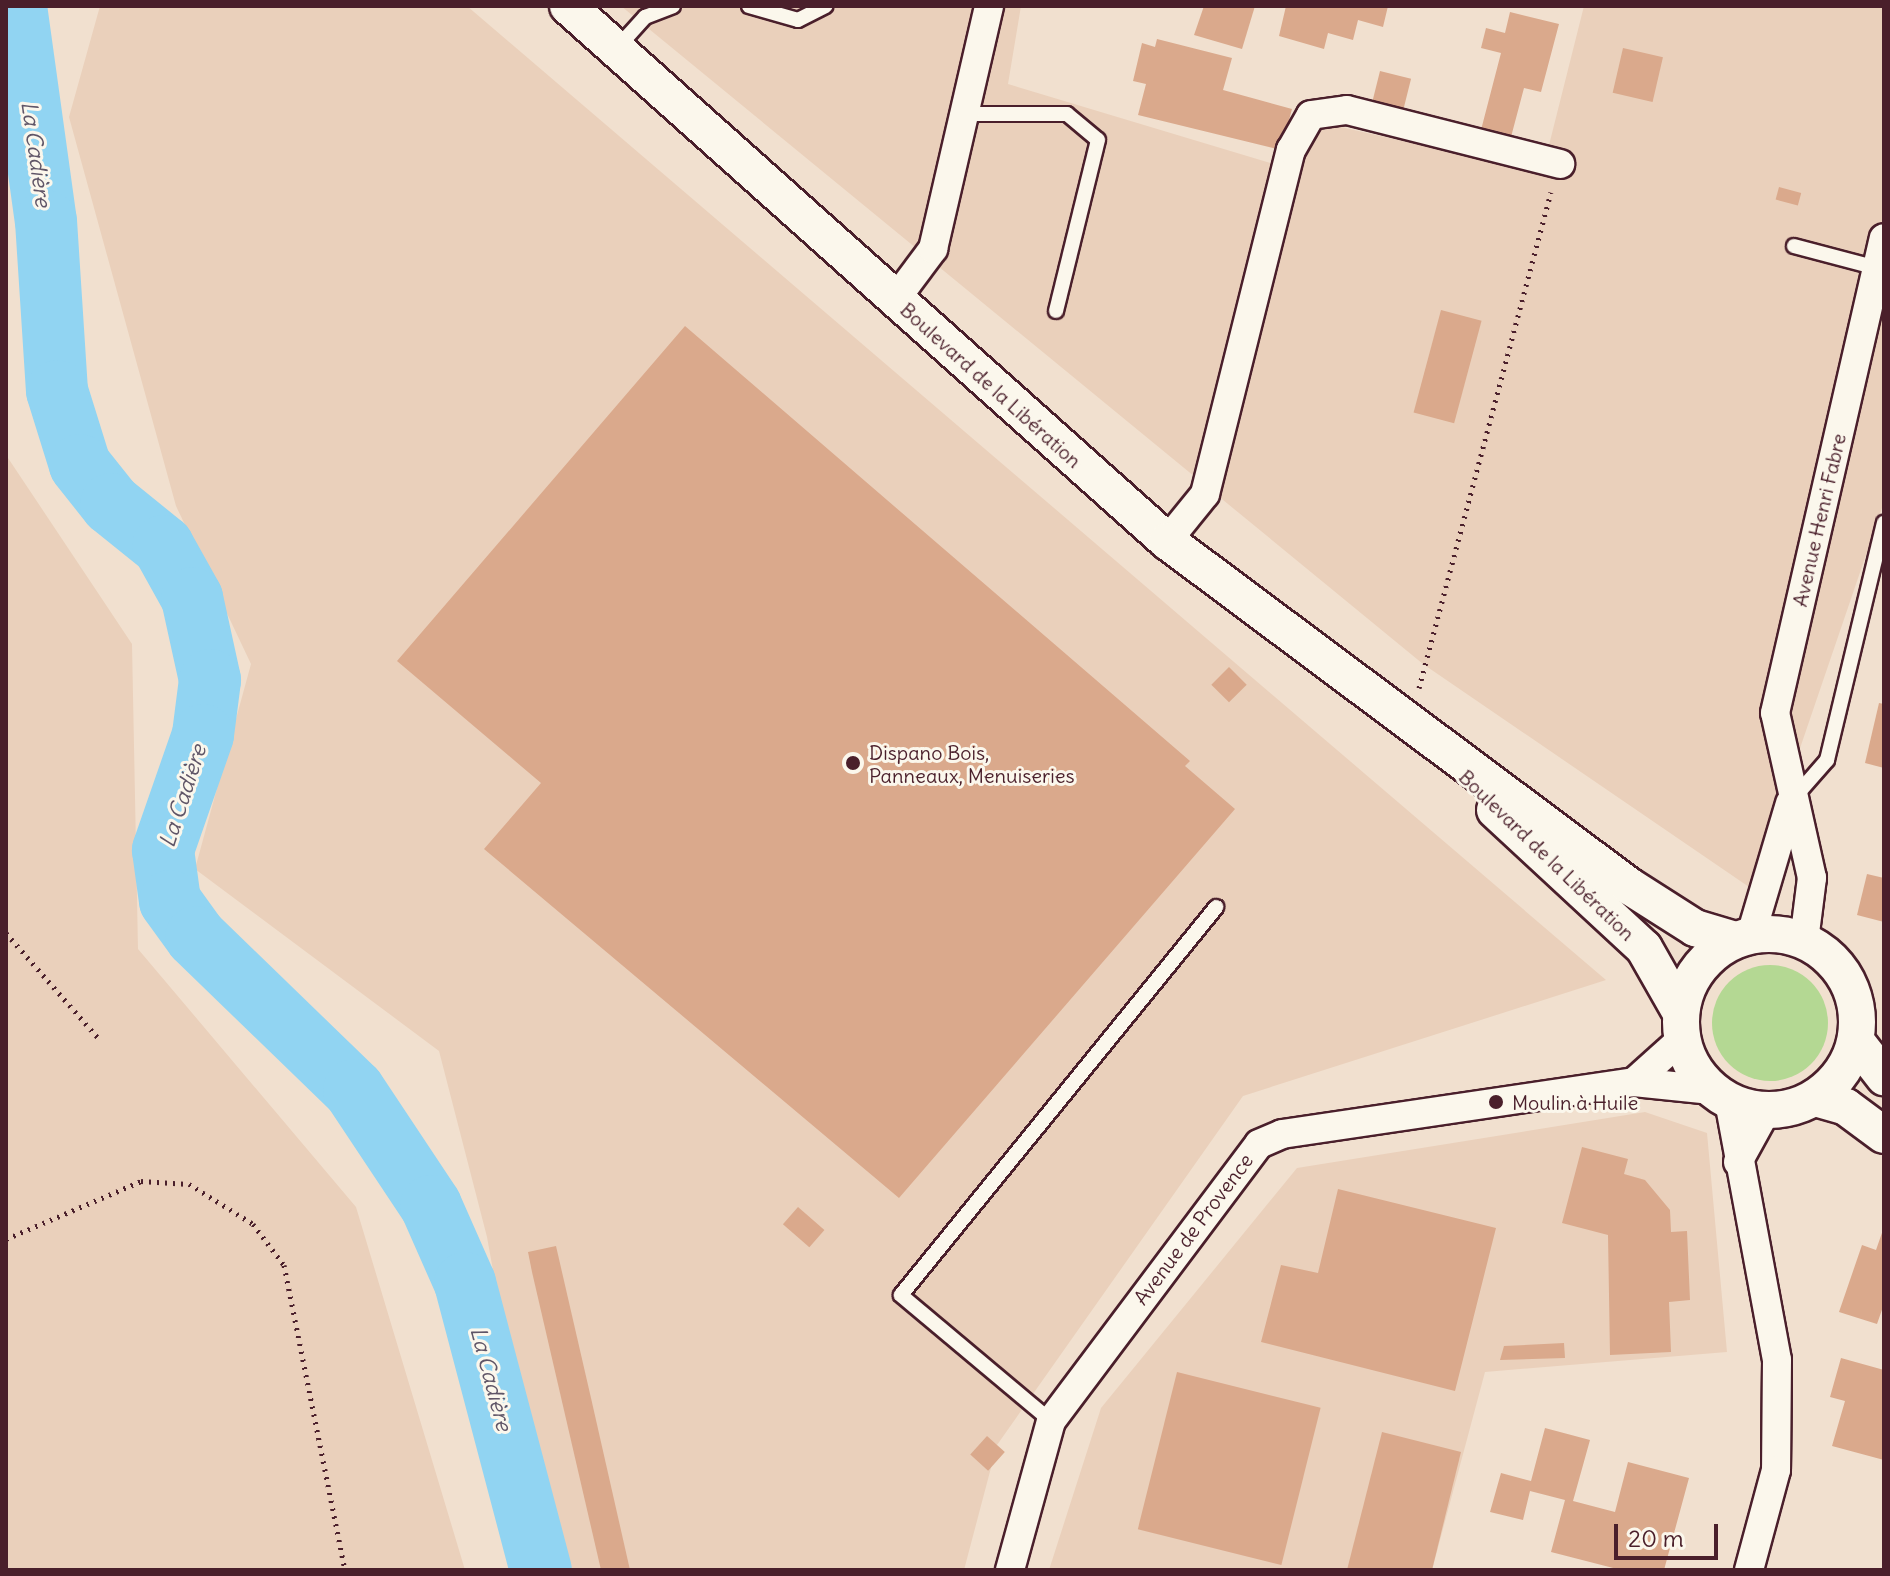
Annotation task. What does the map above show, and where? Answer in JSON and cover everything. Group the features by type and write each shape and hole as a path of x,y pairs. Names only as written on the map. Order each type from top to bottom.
{"street":[{"name":"Boulevard de la Libération","path":"568,6 1167,541 1432,742 1629,886 1695,928 1743,938 1804,941"},
{"path":"895,300 933,249 989,6"},
{"path":"1167,541 1205,494 1291,150 1311,115 1347,110 1560,164"},
{"name":"Avenue Henri Fabre","path":"1804,941 1812,878 1791,802 1775,713 1880,269 1884,238"},
{"name":"Boulevard de la Libération","path":"1432,742 1644,948 1681,1026 1720,1096"},
{"name":"Avenue Henri Fabre","path":"1743,938 1791,802"},
{"path":"1634,1082 1681,1026 1698,969 1743,938"},
{"path":"1720,1096 1766,1111 1815,1098 1834,1083 1856,1041 1857,1016 1841,971 1804,941"},
{"path":"1856,1041 1884,1077"},
{"name":"Avenue de Provence","path":"1010,1570 1051,1421 1259,1144 1282,1134 1634,1082 1720,1096"},
{"path":"1720,1096 1738,1162 1777,1360 1776,1470 1749,1570"},
{"path":"1815,1098 1846,1107 1884,1135"},
{"path":"1738,1162 1766,1111"}],"lane":[{"path":"616,48 645,17 673,6"},
{"path":"749,6 798,20 826,6"},
{"path":"963,114 1067,114 1098,140 1056,311"},
{"path":"1794,246 1880,269"},
{"path":"1791,802 1827,760 1884,523"},
{"path":"1051,1421 901,1295 1216,907"}],"path":[{"path":"1396,712 1431,661 1560,164"},
{"path":"6,933 100,1040"},
{"path":"6,1239 141,1181 189,1184 253,1224 284,1265 345,1570"}],"shaded area":[{"path":"100,6 467,6 1606,980 1243,1096 997,1445 964,1570 547,1570 487,1237 439,1051 195,869 251,664 176,506 69,117"},
{"path":"621,6 1021,6 1008,84 1294,170 1319,122 1542,173 1584,6 1884,6 1884,502 1752,889 1423,664"},
{"path":"6,455 132,644 138,949 356,1207 465,1570 6,1570"},
{"path":"1645,1112 1707,1133 1727,1352 1485,1372 1432,1570 1049,1570 1101,1408 1297,1168"}],"green space":[{"path":"1770,965 1792,969 1811,982 1824,1001 1828,1023 1824,1045 1811,1064 1792,1077 1770,1081 1748,1077 1729,1064 1716,1045 1712,1023 1716,1001 1729,982 1748,969"}],"building":[{"path":"1204,6 1255,6 1242,49 1194,35"},
{"path":"1286,6 1388,6 1383,27 1358,20 1353,40 1328,33 1324,49 1279,36"},
{"path":"1510,12 1559,24 1541,92 1524,88 1511,137 1481,130 1501,53 1481,48 1486,28 1505,33"},
{"path":"1157,39 1232,58 1223,90 1292,109 1281,150 1138,115 1146,84 1133,81 1142,43 1155,47"},
{"path":"1623,48 1663,57 1653,102 1613,93"},
{"path":"1380,71 1411,79 1404,109 1373,101"},
{"path":"1779,187 1801,193 1798,206 1776,200"},
{"path":"1441,310 1482,321 1454,423 1414,412"},
{"name":"Dispano Bois, Panneaux, Menuiseries","path":"685,326 1190,761 1185,766 1235,809 899,1198 484,849 541,783 397,661"},
{"path":"1229,667 1247,685 1229,702 1211,685"},
{"path":"1879,703 1884,704 1884,768 1865,763"},
{"path":"1867,874 1884,878 1884,922 1857,915"},
{"path":"1582,1147 1628,1159 1624,1174 1645,1180 1670,1210 1671,1232 1687,1231 1690,1300 1669,1302 1671,1352 1610,1355 1608,1235 1562,1223"},
{"path":"1338,1189 1496,1228 1455,1391 1261,1342 1281,1265 1318,1273"},
{"path":"798,1207 824,1230 809,1247 783,1224"},
{"path":"1884,1227 1884,1304 1877,1324 1839,1312 1862,1245 1876,1250"},
{"path":"556,1246 630,1570 601,1570 532,1272 528,1252"},
{"path":"1564,1343 1565,1358 1500,1360 1504,1346"},
{"path":"1841,1358 1884,1370 1884,1460 1832,1446 1845,1401 1830,1397"},
{"path":"1177,1372 1321,1408 1281,1565 1138,1529"},
{"path":"1545,1428 1590,1440 1573,1501 1615,1512 1628,1462 1689,1478 1664,1570 1621,1570 1551,1552 1565,1500 1530,1491 1523,1520 1490,1512 1501,1473 1531,1481"},
{"path":"1382,1432 1461,1452 1432,1570 1347,1570"},
{"path":"987,1436 1005,1452 988,1471 970,1455"}],"waterway":[{"name":"La Cadière","path":"16,6 46,221 57,391 80,465 111,504 163,546 192,598 210,680 203,735 163,850 170,901 196,937 354,1090 431,1206 465,1283 541,1570"}],"place":[{"name":"Dispano Bois, Panneaux, Menuiseries","path":"853,763"},
{"name":"Moulin à Huile","path":"1496,1102"}]}
